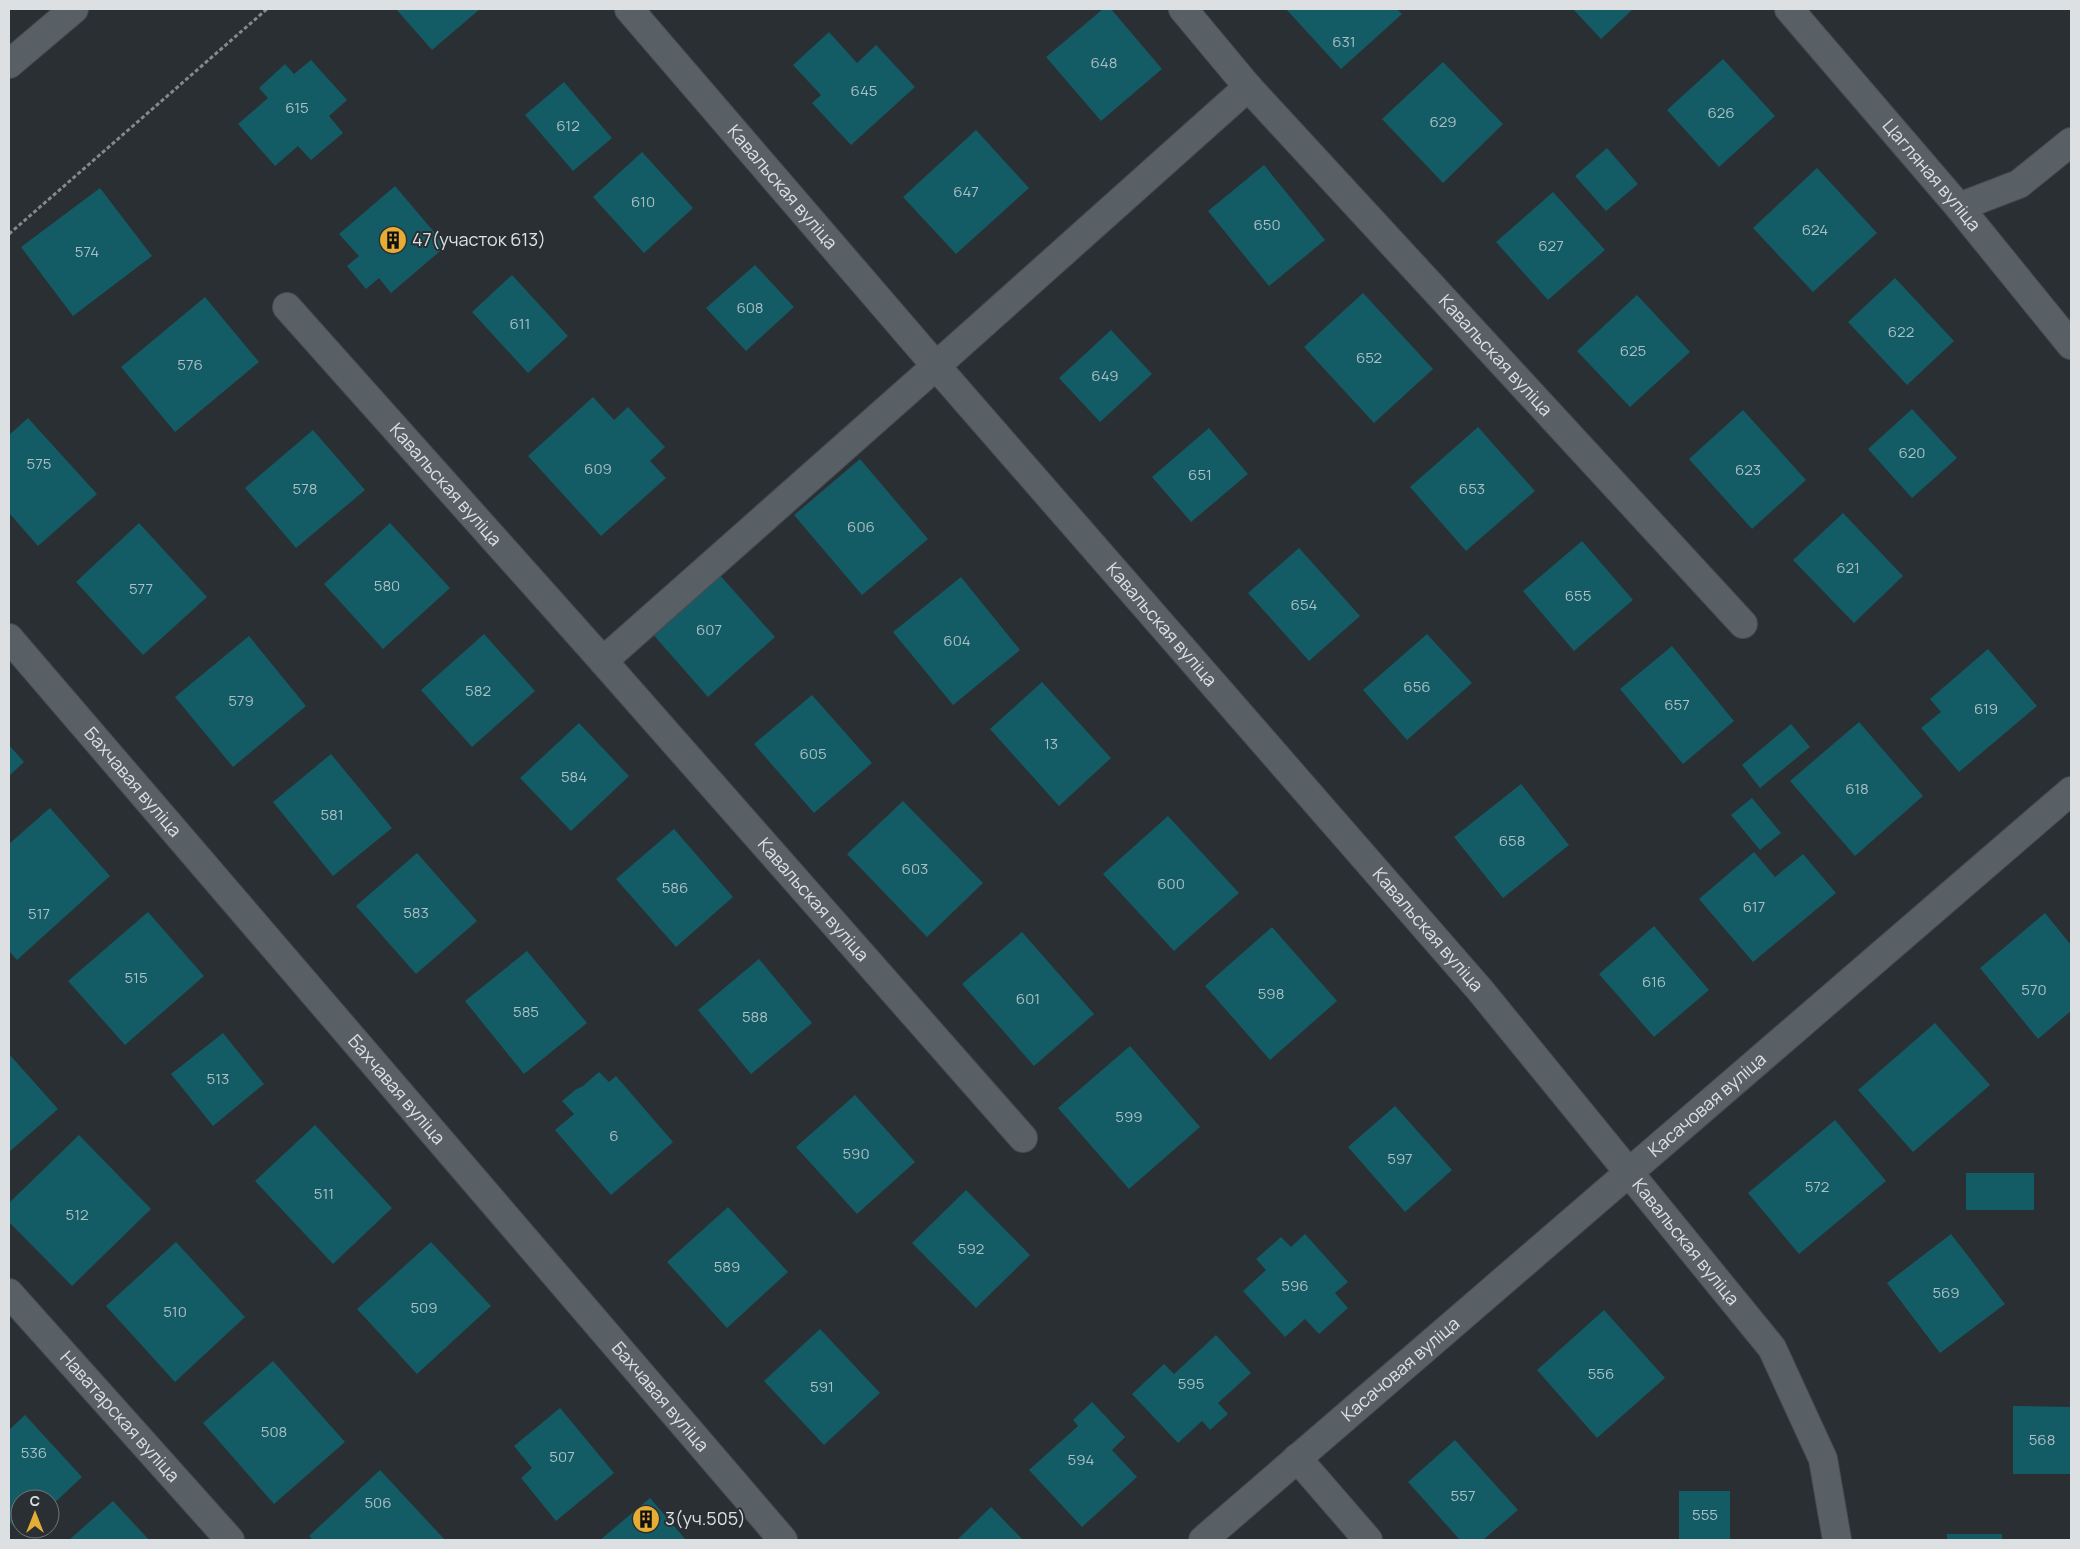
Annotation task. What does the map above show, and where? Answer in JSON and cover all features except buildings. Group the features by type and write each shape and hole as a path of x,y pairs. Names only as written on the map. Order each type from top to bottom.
{"street":[{"path":"9,64 74,9"},
{"name":"Кавальская вуліца","path":"629,9 936,366 1473,982 1772,1348 1823,1459 1837,1540"},
{"name":"Кавальская вуліца","path":"1183,9 1248,87 1743,624"},
{"name":"Цагляная вуліца","path":"1789,9 1959,207 2071,345"},
{"path":"603,661 1248,87"},
{"path":"1959,207 2019,184 2071,142"},
{"name":"Кавальская вуліца","path":"286,307 603,661 1023,1138"},
{"name":"Бахчавая вуліца","path":"9,638 783,1540"},
{"name":"Касачовая вуліца","path":"1204,1540 2071,791"},
{"name":"Наватарская вуліца","path":"9,1293 230,1540"},
{"path":"1297,1458 1368,1540"}],"path":[{"path":"9,234 267,9"}],"place":[{"name":"47(участок 613)","path":"393,240"},
{"name":"3(уч.505)","path":"646,1519"}]}
